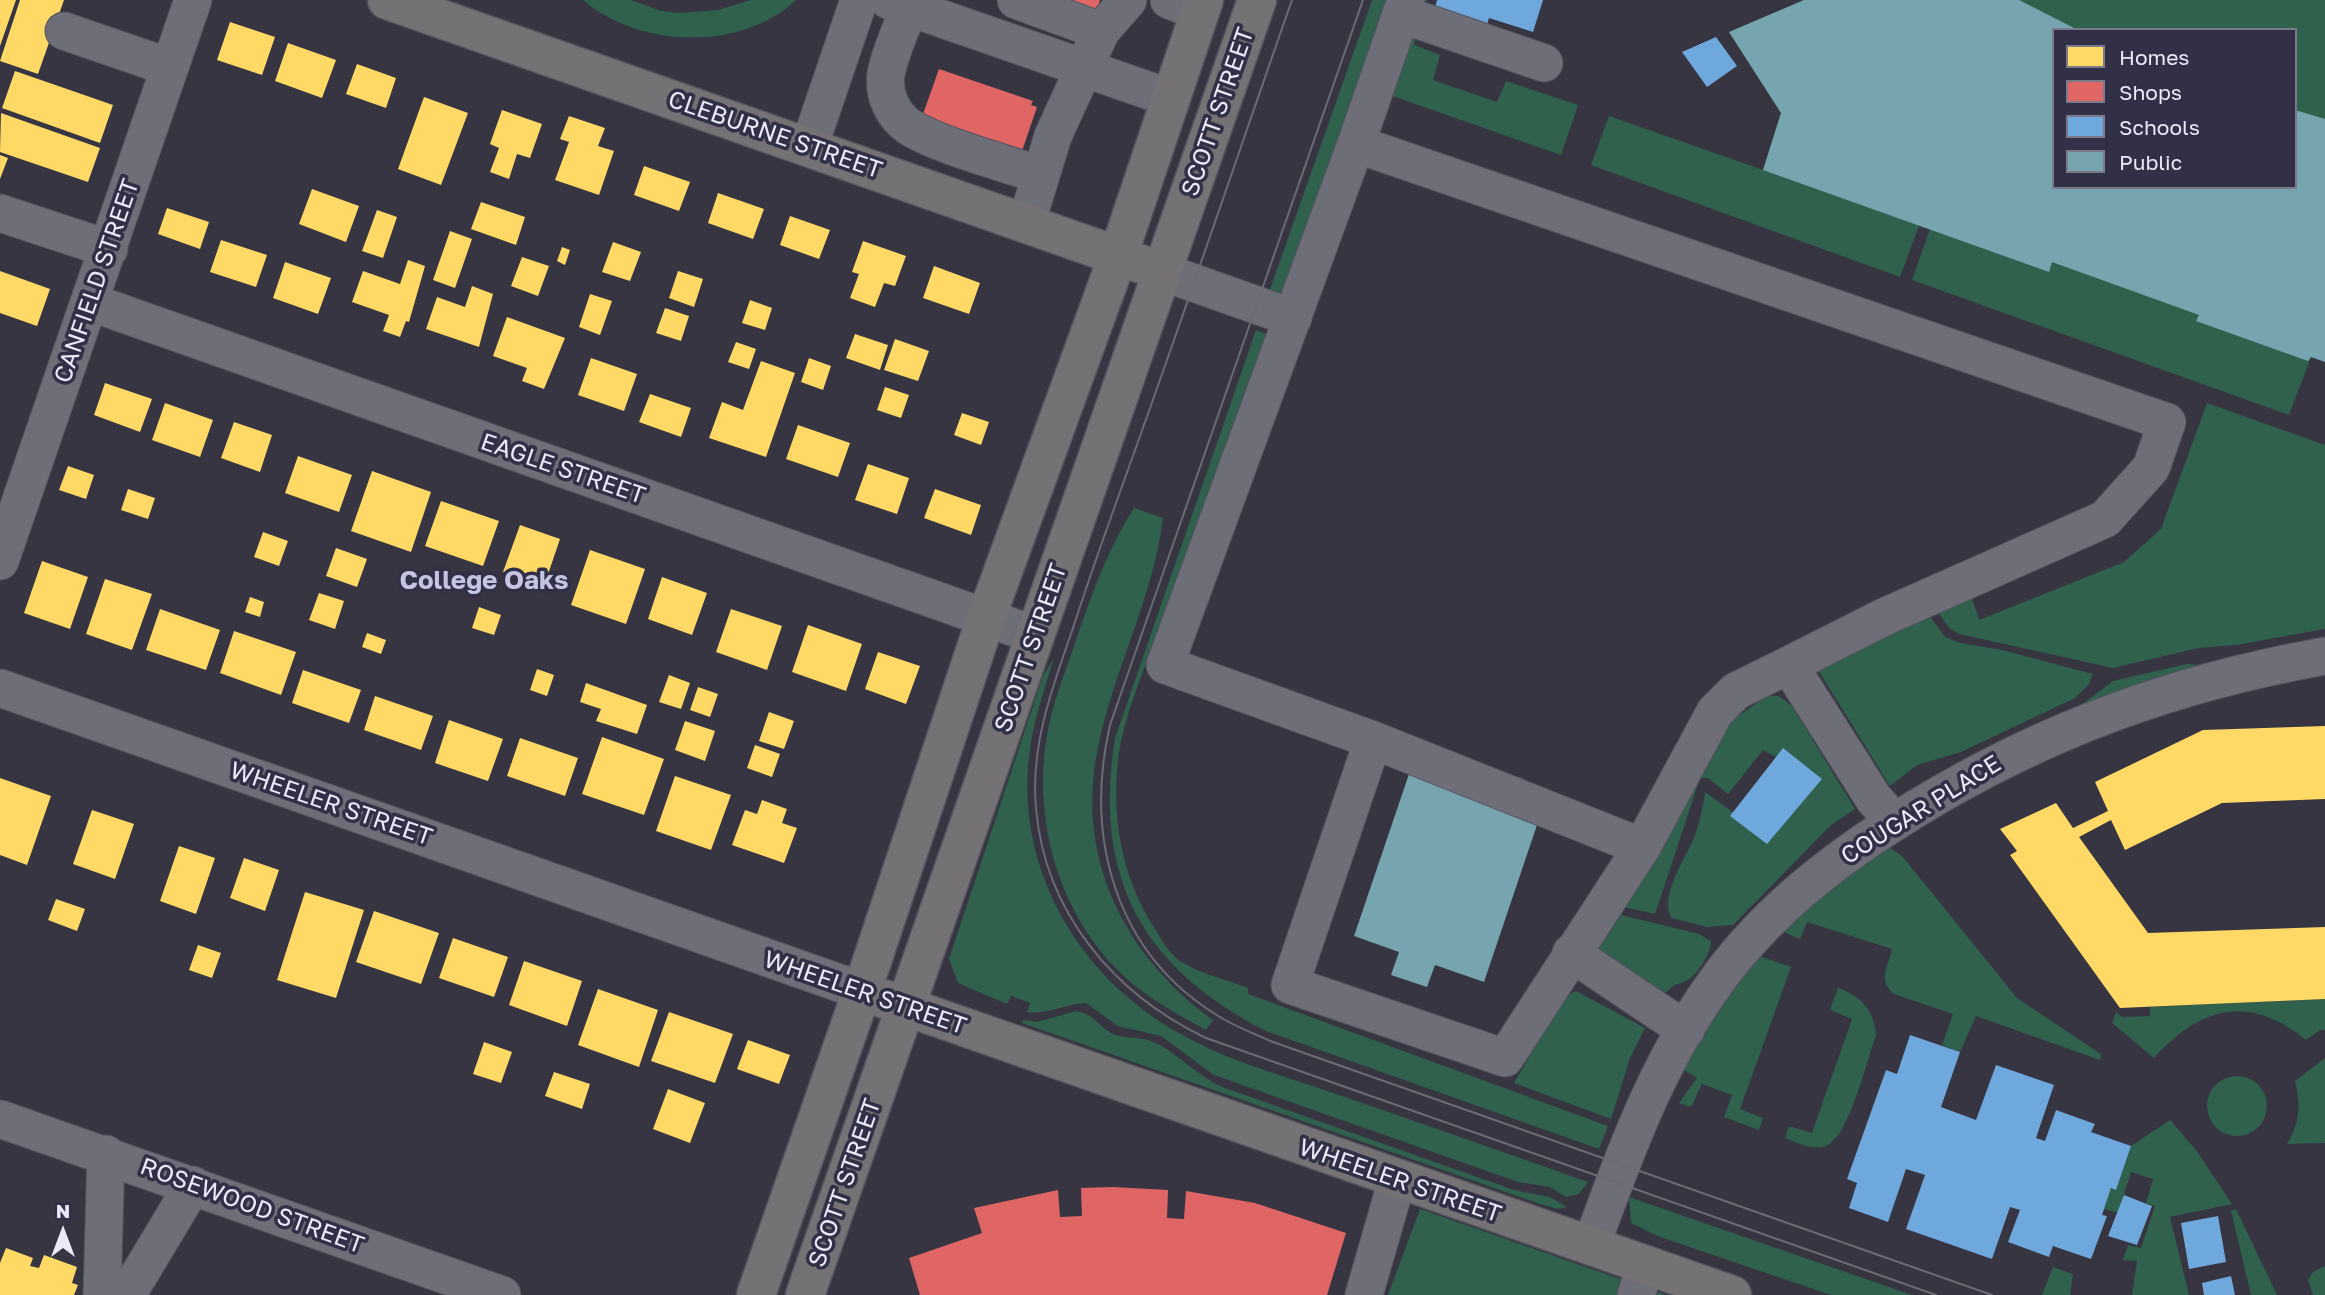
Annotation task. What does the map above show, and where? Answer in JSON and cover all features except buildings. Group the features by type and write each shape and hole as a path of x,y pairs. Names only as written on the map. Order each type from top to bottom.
{"main road":[{"name":"SCOTT STREET","path":"805,1295 1257,0"},
{"name":"CLEBURNE STREET","path":"399,2 1163,272"},
{"name":"SCOTT STREET","path":"755,1295 862,992 986,618 1118,256 1170,98 1191,4"},
{"name":"WHEELER STREET","path":"862,992 1591,1246 1641,1280 1732,1295"}],"street":[{"name":"CANFIELD STREET","path":"0,562 193,0"},
{"path":"809,147 859,0"},
{"path":"1016,0 1101,31"},
{"path":"1026,224 1053,136 1101,31 1128,0"},
{"path":"1040,175 928,135 907,125 894,111 888,101 886,74 898,4 1170,98"},
{"path":"1544,63 1403,7 1356,144 1165,665 1373,740 1642,847"},
{"path":"64,31 169,67"},
{"path":"1356,144 2167,422 2151,468 2105,519 1884,617 1736,691 1715,712 1642,847 1505,1058 1290,985 1373,740"},
{"path":"0,213 109,249"},
{"path":"1163,272 1293,318"},
{"name":"EAGLE STREET","path":"90,302 1035,635"},
{"name":"COUGAR PLACE","path":"1591,1246 1642,1109 1686,1030 1727,968 1769,922 1822,873 1895,822 1985,768 2081,723 2219,678 2325,656"},
{"path":"1789,665 1874,799 1895,822"},
{"name":"WHEELER STREET","path":"0,688 862,992"},
{"path":"1572,953 1686,1030"},
{"name":"ROSEWOOD STREET","path":"0,1119 502,1295"},
{"path":"102,1295 106,1154"},
{"path":"1364,1295 1397,1180"},
{"path":"127,1295 193,1185"}],"green space":[{"path":"583,0 631,0 661,11 680,13 718,10 751,0 796,0 773,17 747,29 719,36 690,38 632,28 606,16"},
{"path":"1372,0 1427,0 1414,45 1440,55 1433,80 1497,102 1506,81 1578,105 1561,155 1367,87 1288,299 1269,292"},
{"path":"1804,0 2325,0 2325,362 2311,357 2289,415 1912,280 1930,229 1919,226 1900,277 1591,165 1609,116 1763,170 1781,113 1729,32"},
{"path":"1256,330 1274,337 1262,345 1137,689 1121,742 1116,783 1118,828 1122,850 1136,892 1165,945 1172,955 1183,963 1248,988 1248,994 1608,1126 1599,1149 1266,1031 1223,1006 1187,978 1157,947 1135,913 1120,875 1112,833 1110,788 1115,738"},
{"path":"2207,403 2325,445 2325,629 2236,645 2199,648 2113,668 1959,634 1949,628 1938,612 1971,595 1979,620 2124,562 2161,529"},
{"path":"1134,508 1163,518 1151,578 1112,694 1097,753 1092,793 1094,832 1102,869 1115,904 1133,937 1182,995 1213,1020 1206,1030 1145,993 1103,954 1068,898 1056,867 1048,834 1043,768 1052,713 1099,576"},
{"path":"1930,616 1945,637 1960,643 2002,650 2093,674 2089,684 2075,698 1961,752 1917,765 1890,786 1818,670"},
{"path":"1054,658 1036,719 1029,756 1028,799 1033,840 1045,880 1062,917 1085,952 1112,983 1144,1010 1198,1043 1259,1068 1588,1182 1579,1194 1566,1197 1550,1187 1518,1182 1214,1075 1161,1036 1118,1026 1086,1003 1041,1012 1027,1012 1030,1003 1011,996 1007,1004 958,983 949,959 1043,676"},
{"path":"2187,664 2205,665 2076,709 2113,681"},
{"path":"1767,696 1779,696 1792,706 1855,809 1831,825 1733,925 1707,927 1672,918 1668,910 1668,899 1675,876 1695,835 1705,792 1771,840 1816,778 1763,750 1728,794 1708,778 1700,778 1655,914 1618,906 1731,721"},
{"path":"1887,846 1902,856 2017,998 2101,1054 2100,1060 1976,1016 1960,1052 1942,1045 1953,1014 1894,994 1889,989 1885,973 1892,949 1807,922 1800,939 1784,932 1820,895"},
{"path":"1613,913 1699,934 1711,941 1709,952 1695,974 1666,993 1603,959 1597,946"},
{"path":"1759,956 1791,967 1740,1109 1763,1118 1759,1130 1724,1117 1732,1095 1702,1084 1691,1107 1679,1103 1697,1078 1681,1068 1714,1016"},
{"path":"1838,988 1865,1005 1875,1026 1876,1035 1844,1126 1828,1145 1812,1147 1785,1138 1789,1126 1812,1133 1852,1019 1830,1010"},
{"path":"1576,991 1645,1028 1630,1058 1611,1119 1514,1083 1564,997"},
{"path":"2325,999 2325,1030 2320,1030 2306,1040 2285,1025 2265,1016 2226,1012 2189,1027 2154,1058 2112,1023 2116,1012 2122,1017 2150,1016 2150,1007"},
{"path":"1076,1011 1082,1012 1113,1034 1160,1045 1204,1077 1225,1088 1514,1190 1550,1197 1567,1207 1558,1209 1540,1204 1022,1023 1023,1020 1037,1022"},
{"path":"2325,1058 2325,1143 2287,1144 2298,1114 2295,1081"},
{"path":"2237,1076 2254,1081 2262,1089 2267,1106 2262,1123 2254,1131 2237,1136 2220,1131 2212,1123 2207,1106 2212,1089 2220,1081"},
{"path":"2170,1120 2196,1150 2232,1204 2170,1217 2189,1295 2132,1295 2137,1261 2123,1260 2128,1245 2141,1248 2155,1206 2146,1203 2153,1179 2131,1172 2118,1213 2104,1209 2111,1188 2116,1190 2131,1146"},
{"path":"1629,1197 1912,1295 1831,1295 1660,1237 1631,1223"},
{"path":"1420,1209 1666,1295 1388,1295"},
{"path":"2236,1209 2277,1295 2251,1295 2231,1211"},
{"path":"2325,1266 2325,1295 2313,1295 2308,1280 2313,1272"},
{"path":"2053,1267 2073,1274 2070,1295 2042,1295"}],"tram line":[{"path":"1292,0 1095,562 1045,716 1036,761 1036,808 1042,846 1053,882 1069,915 1090,946 1114,974 1173,1020 1206,1038 1936,1295"},
{"path":"1363,0 1110,725 1103,767 1101,809 1106,850 1116,890 1132,927 1155,961 1184,991 1226,1021 1273,1042 1992,1295"}],"district":[{"name":"College Oaks","path":"484,581"}]}
